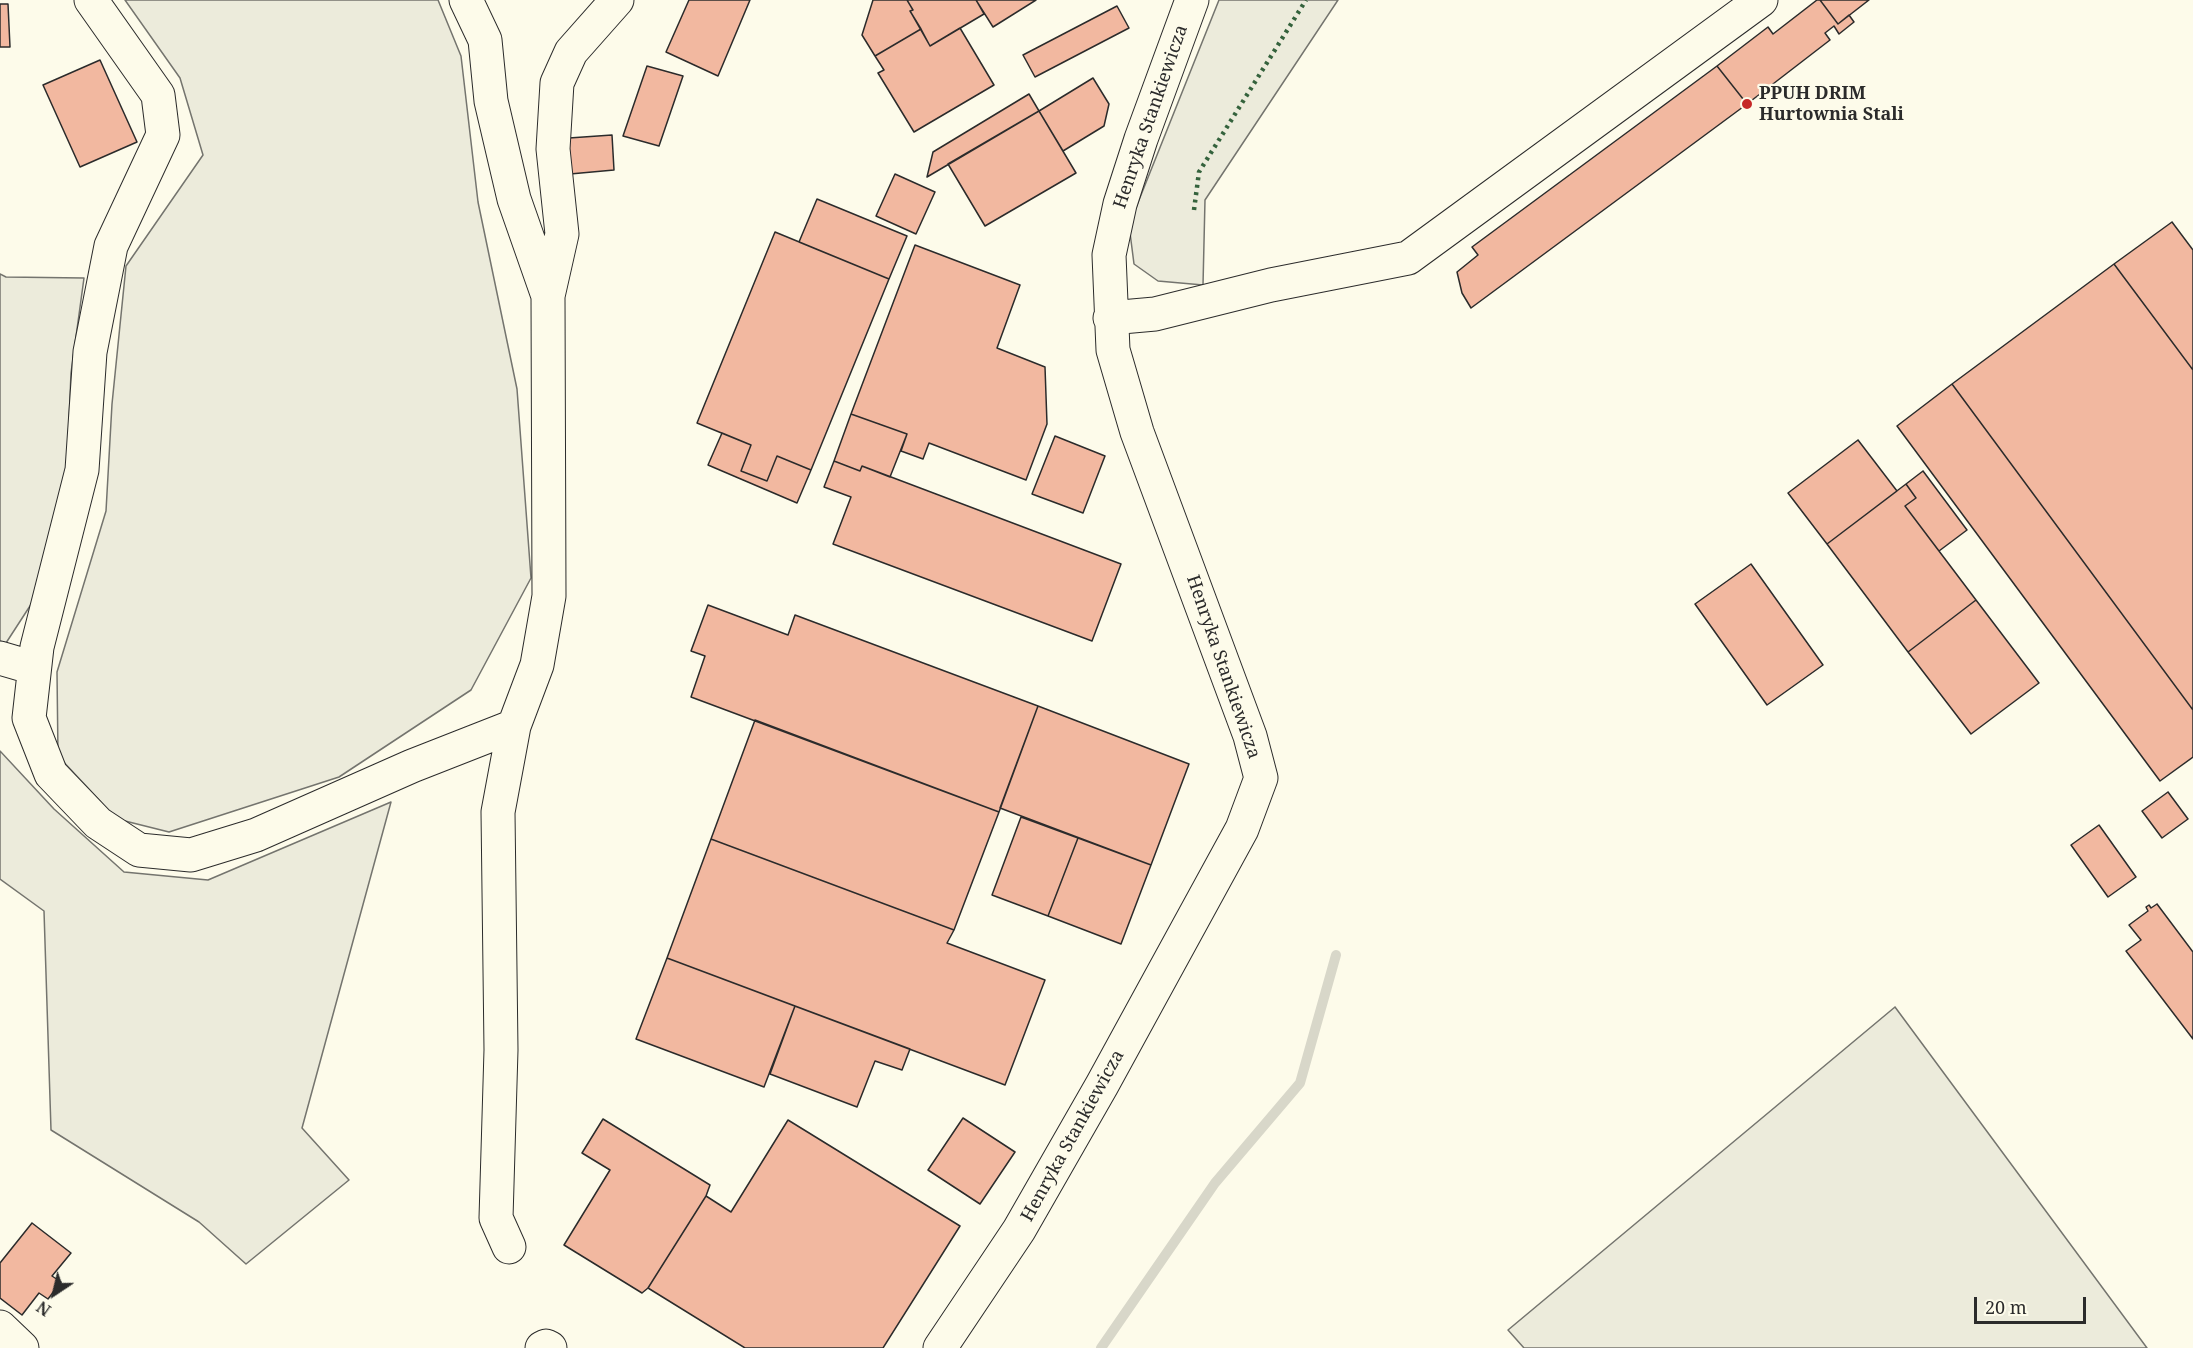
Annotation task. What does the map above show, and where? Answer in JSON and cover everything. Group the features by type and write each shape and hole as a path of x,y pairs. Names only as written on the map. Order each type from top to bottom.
{"street":[{"path":"91,0 158,95 163,135 111,246 90,352 82,470 37,647 29,718 51,774 98,823 139,850 191,855 256,836 412,766 514,726"},
{"path":"466,0 485,40 491,101 514,199 548,296"},
{"path":"508,1246 496,1218 501,1050 498,812 514,726 537,664 549,596 548,296 562,234 553,148 557,83 571,52 617,0"},
{"name":"Henryka Stankiewicza","path":"940,1348 1019,1230 1102,1085 1242,829 1261,778 1250,736 1137,432 1113,350 1110,318 1109,255 1120,204 1141,139 1192,0"},
{"path":"1110,318 1155,314 1271,285 1408,258 1761,0"},
{"path":"0,658 34,668"},
{"path":"0,1327 21,1348"},
{"path":"543,1348 546,1346 550,1348"}],"shaded area":[{"path":"125,0 438,0 461,56 478,202 517,389 531,578 471,690 339,777 169,832 117,819 58,756 57,672 106,511 112,404 126,266 203,155 180,78"},
{"path":"1219,0 1338,0 1205,200 1203,285 1158,281 1134,264 1129,225"},
{"path":"0,274 6,277 84,278 71,373 67,469 41,589 6,643 0,641"},
{"path":"0,751 54,809 124,872 208,880 391,802 302,1128 349,1180 246,1264 199,1222 51,1130 44,911 0,879"},
{"path":"1895,1007 2147,1348 1524,1348 1508,1330"}],"building":[{"path":"689,0 750,0 718,76 666,52"},
{"path":"873,0 907,0 913,10 910,11 921,29 875,56 862,35"},
{"path":"907,0 976,0 984,14 930,46 910,11 913,10"},
{"path":"976,0 1036,0 993,27"},
{"path":"1820,0 1838,24 1849,15 1854,22 1839,34 1834,26 1825,33 1830,40 1747,104 1717,66 1768,27 1773,34"},
{"path":"1820,0 1869,0 1838,24"},
{"path":"0,4 8,4 10,47 0,47"},
{"path":"1117,6 1129,28 1035,77 1023,55"},
{"path":"960,28 994,85 914,132 878,73 884,70 875,56 921,29 930,46"},
{"path":"100,60 137,142 80,167 43,85"},
{"path":"647,66 683,76 659,146 623,136"},
{"path":"1717,66 1747,104 1471,308 1462,293 1457,272 1478,255 1472,247"},
{"path":"1093,78 1109,104 1104,126 1063,151 1039,111"},
{"path":"1029,94 1039,111 927,177 933,152"},
{"path":"1039,111 1076,173 985,226 948,164"},
{"path":"612,135 614,170 570,174 569,138"},
{"path":"895,174 935,192 916,234 876,216"},
{"path":"817,199 907,236 889,279 799,242"},
{"path":"2172,222 2193,250 2193,370 2114,264"},
{"path":"775,232 889,279 811,470 777,456 767,481 741,471 751,445 697,423"},
{"path":"915,245 1020,285 997,348 1045,367 1047,424 1026,480 929,443 923,459 901,451 907,434 851,414"},
{"path":"2114,264 2193,370 2193,710 1952,384"},
{"path":"1952,384 2193,710 2193,757 2160,781 1897,426"},
{"path":"851,414 907,434 890,477 862,466 860,471 834,461"},
{"path":"722,433 751,445 741,471 767,481 777,456 811,470 797,503 708,465"},
{"path":"1055,436 1105,456 1083,513 1032,494"},
{"path":"1858,440 1897,491 1827,544 1788,493"},
{"path":"834,461 860,471 862,466 1121,564 1092,641 833,544 851,497 824,487"},
{"path":"1923,471 1967,530 1939,551 1905,506 1916,498 1906,484"},
{"path":"1906,484 1916,498 1905,506 1976,600 1908,652 1827,544"},
{"path":"1751,564 1823,665 1767,705 1695,604"},
{"path":"1976,600 2039,683 1971,734 1908,652"},
{"path":"708,605 788,635 795,615 1038,706 999,812 691,697 705,656 691,651"},
{"path":"1038,706 1189,764 1151,865 1000,808"},
{"path":"755,720 999,812 954,930 711,839"},
{"path":"2168,792 2188,819 2162,838 2142,811"},
{"path":"1021,817 1078,838 1048,916 992,895"},
{"path":"2099,825 2136,877 2108,897 2071,845"},
{"path":"1078,838 1151,865 1121,944 1048,916"},
{"path":"711,839 954,930 947,943 1045,980 1005,1085 667,958"},
{"path":"2157,904 2193,952 2193,1039 2126,951 2141,940 2129,925 2148,911 2146,907 2149,905 2151,908"},
{"path":"667,958 795,1006 764,1087 636,1039"},
{"path":"795,1006 910,1049 902,1070 875,1061 857,1107 770,1074"},
{"path":"963,1118 1015,1152 980,1204 928,1170"},
{"path":"603,1119 710,1185 706,1196 648,1288 642,1293 564,1245 610,1170 582,1153"},
{"path":"788,1120 960,1226 883,1348 745,1348 648,1288 706,1196 731,1212"},
{"path":"32,1223 71,1253 52,1276 61,1282 48,1299 39,1293 22,1315 0,1298 0,1263"}],"waterway":[{"path":"1101,1348 1215,1183 1300,1083 1336,955"}],"hedge":[{"path":"1194,210 1199,172 1306,0"}],"place":[{"name":"PPUH DRIM Hurtownia Stali","path":"1747,104"}]}
